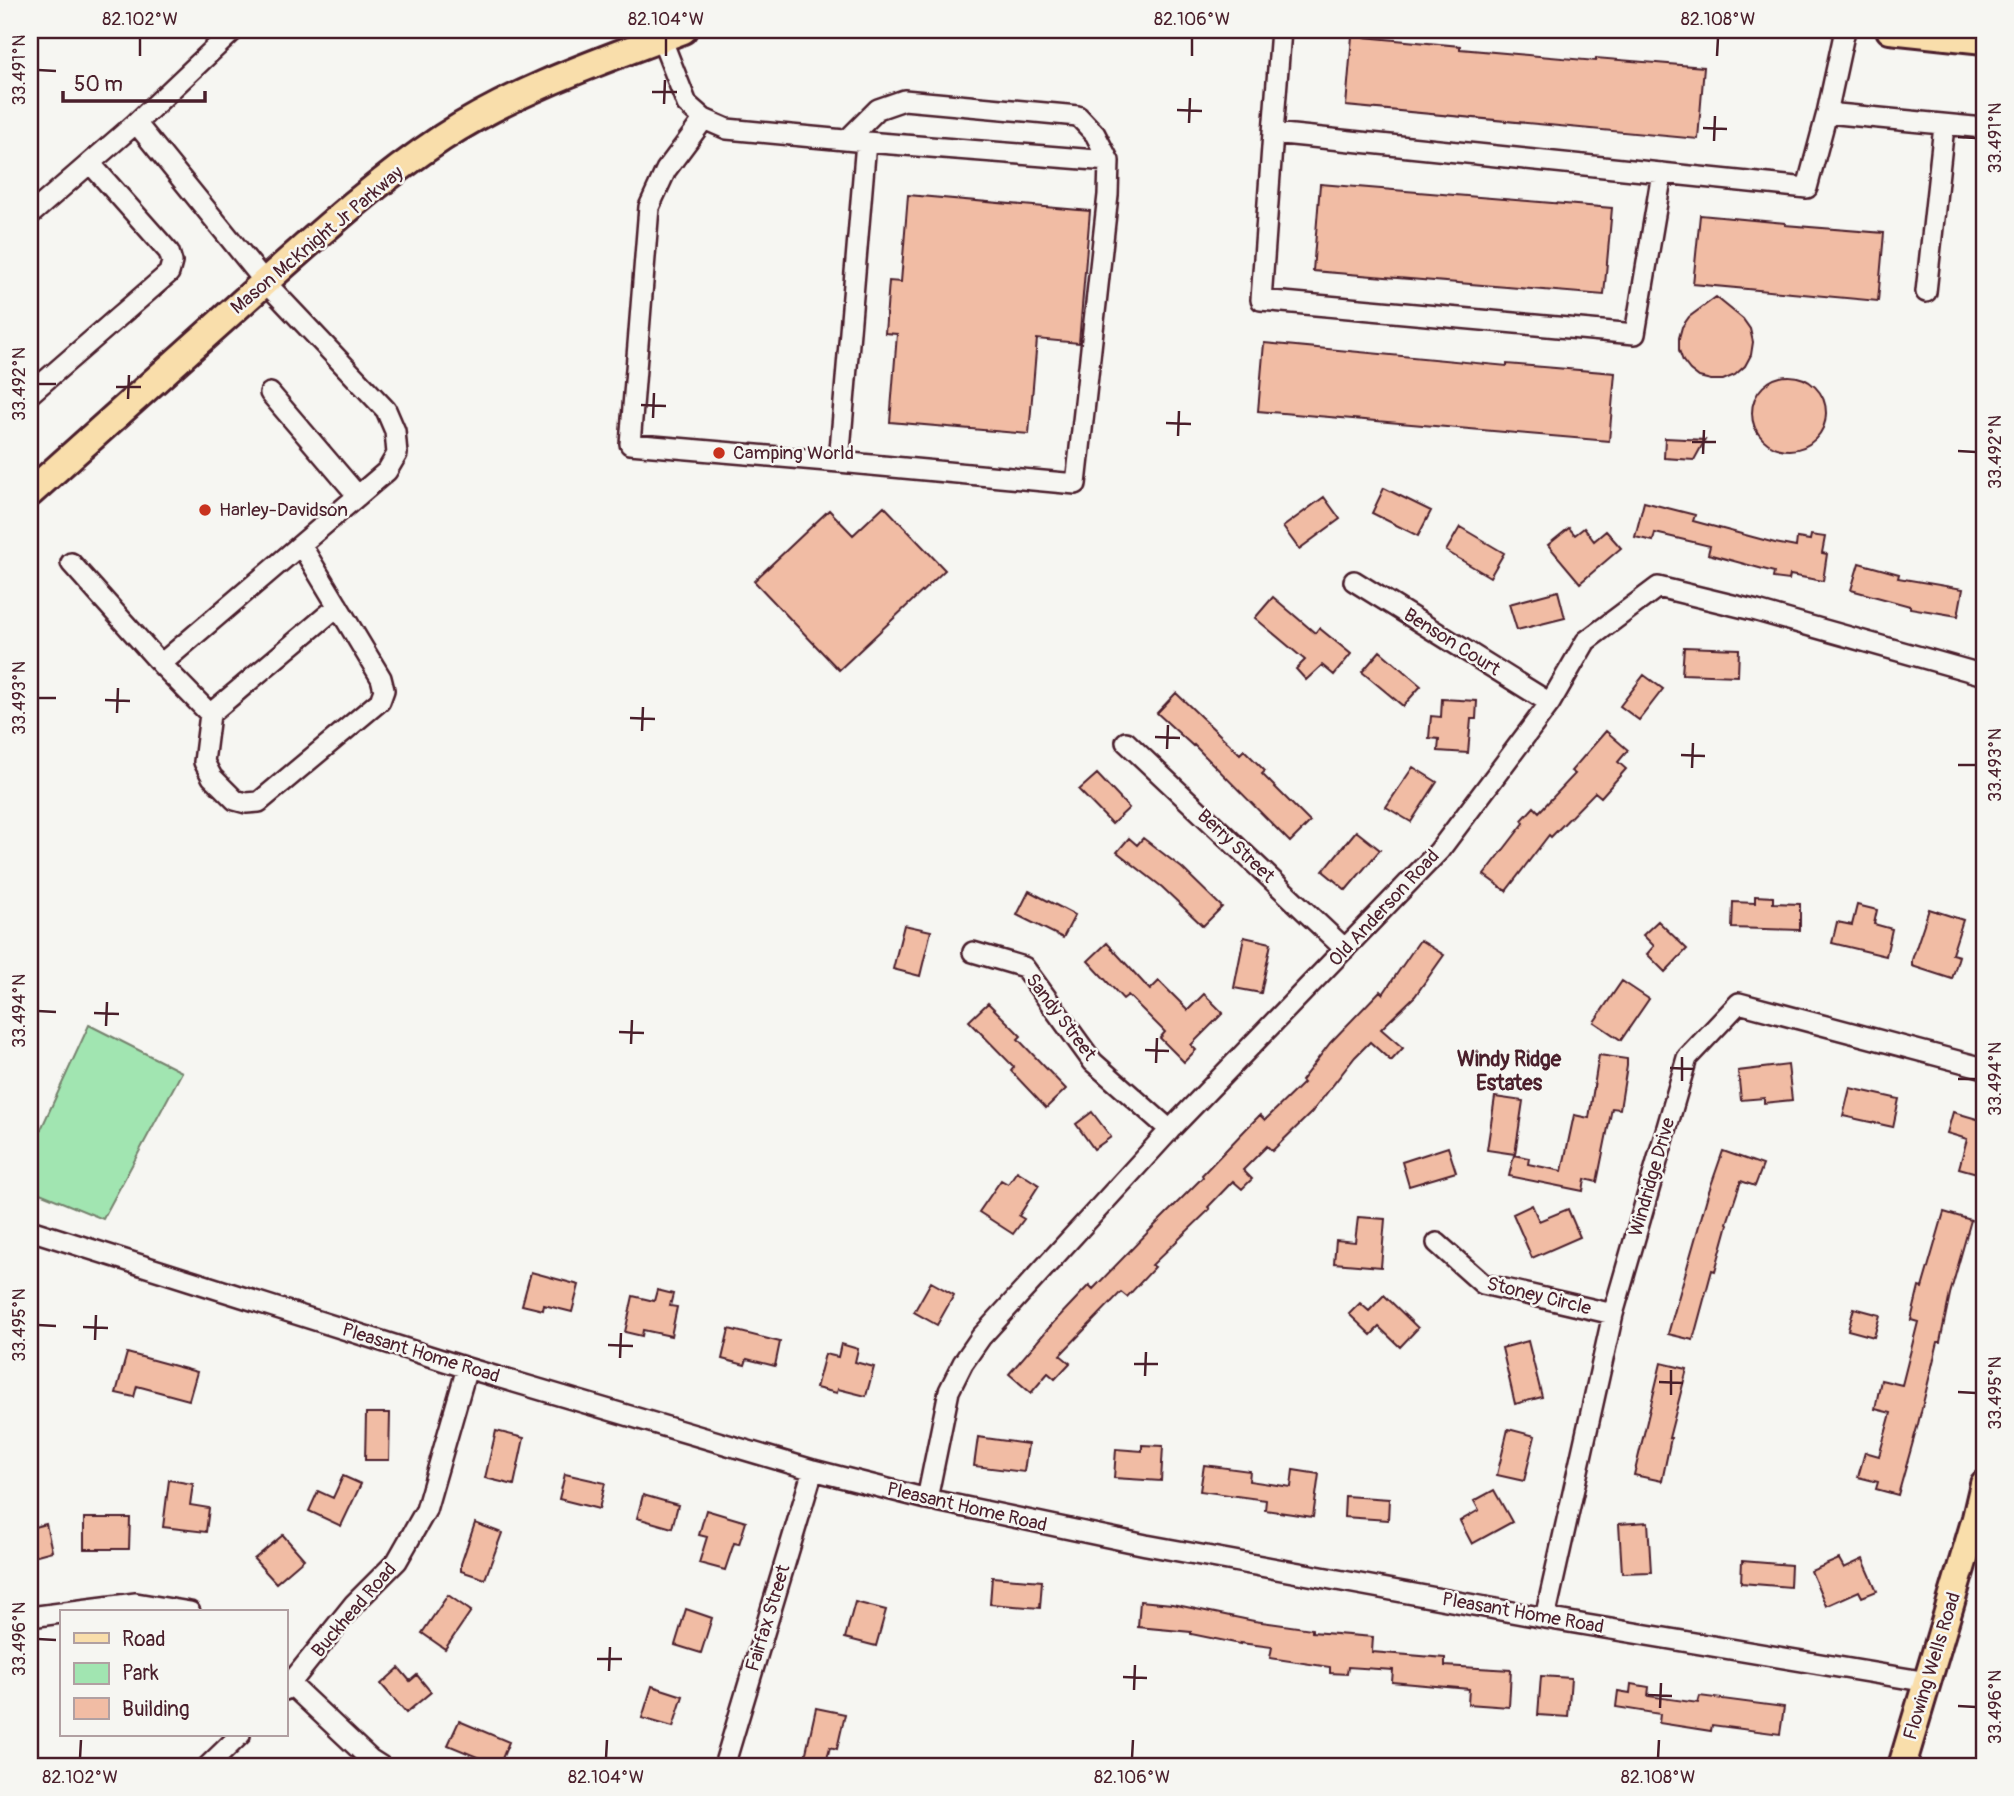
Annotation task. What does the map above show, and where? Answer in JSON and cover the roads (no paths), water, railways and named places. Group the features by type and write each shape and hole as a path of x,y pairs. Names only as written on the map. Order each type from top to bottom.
{"main road":[{"path":"1890,30 1984,40"},
{"name":"Mason McKnight Jr Parkway","path":"30,493 327,226 384,179 444,137 503,104 667,33"},
{"name":"Flowing Wells Road","path":"1902,1766 1980,1519 1984,1484"}],"street":[{"path":"30,215 136,123 234,30"},
{"path":"1281,30 1261,300 1635,334 1662,173"},
{"path":"1273,133 1807,188 1845,30"},
{"path":"667,33 687,104 704,119 727,129 1109,160"},
{"path":"704,119 666,170 649,206 630,444 1076,484 1108,195 1109,160 1095,134 1079,116 904,100 878,109 857,141 839,462"},
{"path":"1827,113 1984,128"},
{"path":"136,123 265,282 386,410 395,430 397,454 387,471 162,664"},
{"path":"1926,292 1944,126"},
{"path":"30,394 169,273 172,262 169,252 90,163"},
{"path":"270,393 358,496"},
{"path":"301,545 338,606 380,678 384,690 380,701 259,802 234,800 212,776 204,762 210,714 338,606"},
{"path":"71,563 210,714"},
{"name":"Benson Court","path":"1354,581 1550,703"},
{"name":"Old Anderson Road","path":"927,1499 949,1391 963,1363 981,1337 1170,1130 1439,851 1550,703 1587,641 1658,587 1757,611 1984,675"},
{"name":"Berry Street","path":"1126,742 1345,950"},
{"name":"Sandy Street","path":"973,952 1024,967 1093,1062 1170,1130"},
{"name":"Windridge Drive","path":"1545,1618 1613,1314 1687,1058 1739,1003 1984,1068"},
{"name":"Pleasant Home Road","path":"30,1230 467,1368 813,1470 927,1499 1146,1545 1545,1618 1928,1682"},
{"name":"Stoney Circle","path":"1437,1243 1483,1284 1613,1314"},
{"name":"Buckhead Road","path":"287,1684 355,1604 397,1561 426,1510 467,1368"},
{"name":"Fairfax Street","path":"724,1766 813,1470"},
{"path":"85,1610 136,1603 178,1610"},
{"path":"30,1617 60,1613"},
{"path":"287,1684 381,1766"},
{"path":"208,1766 239,1736"}],"place":[{"name":"Camping World","path":"719,453"},
{"name":"Harley-Davidson","path":"205,510"}],"district":[{"name":"Windy Ridge Estates","path":"1509,1071"}]}
